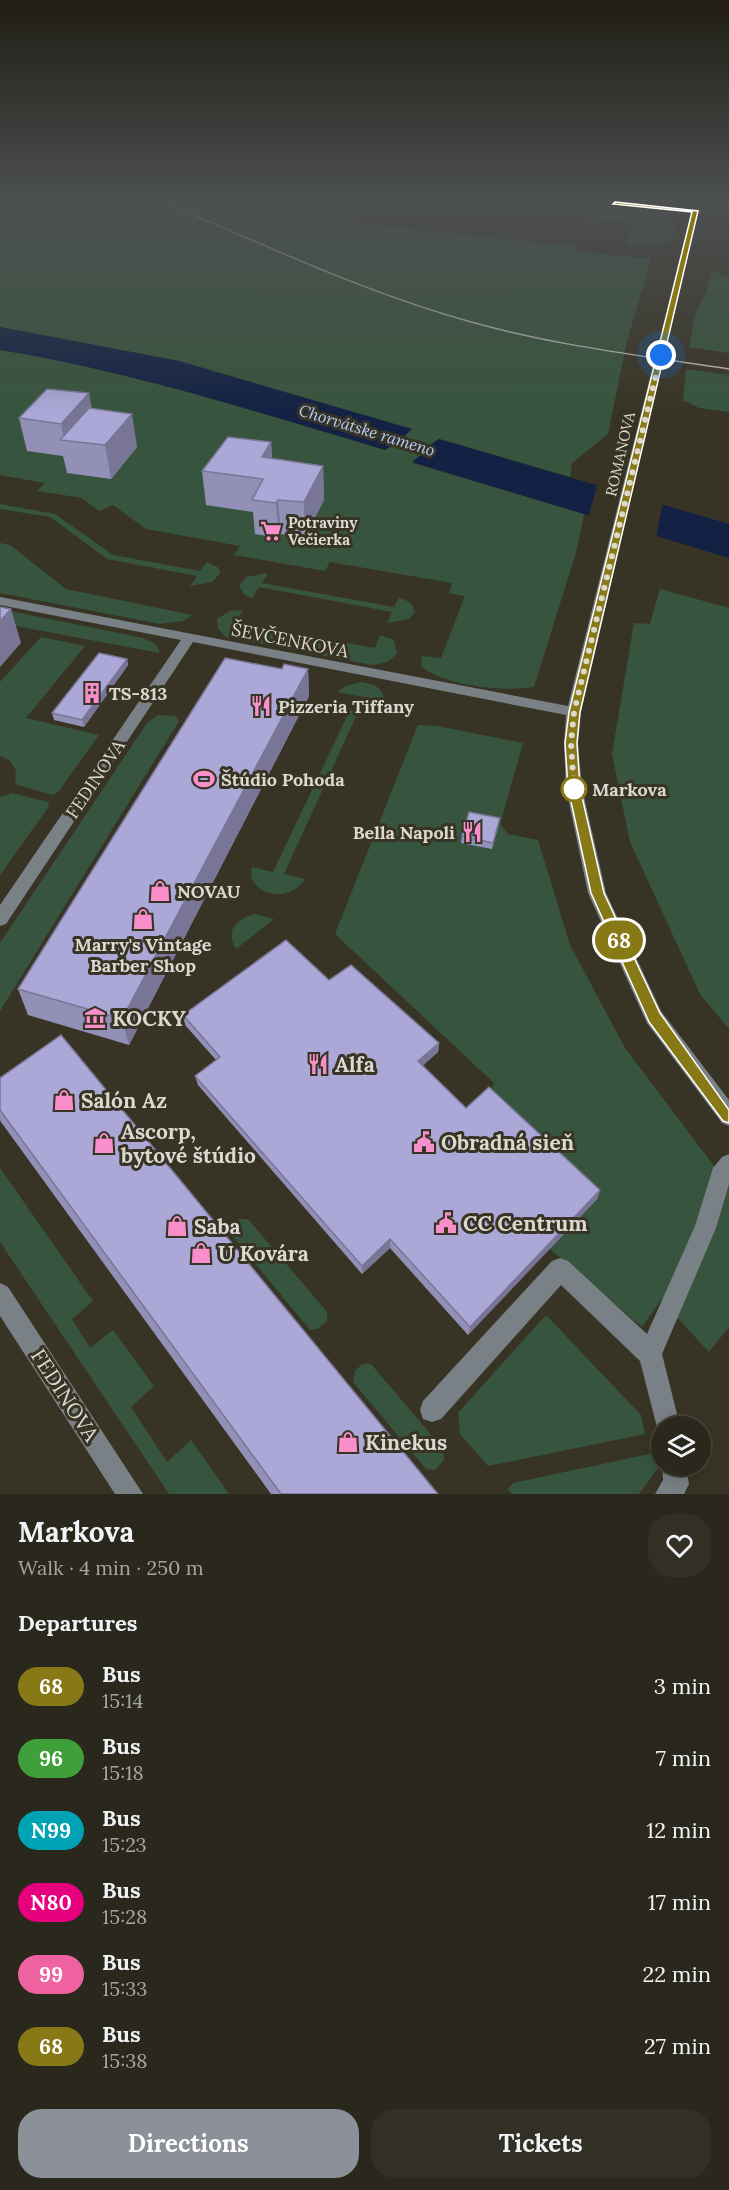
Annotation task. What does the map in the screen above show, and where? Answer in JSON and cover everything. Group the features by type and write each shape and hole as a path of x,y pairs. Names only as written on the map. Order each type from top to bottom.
{"street":[{"name":"ROMANOVA","path":"680,273 574,712 571,743 574,788 597,893 654,1017 729,1116"},
{"name":"ŠEVČENKOVA","path":"0,601 574,712"},
{"name":"FEDINOVA","path":"0,919 189,638"},
{"path":"650,1354 705,1228 721,1174 729,1164"},
{"path":"432,1410 560,1269 650,1354 666,1416"},
{"name":"FEDINOVA","path":"0,1295 130,1494"},
{"path":"668,1494 676,1484 675,1476"}],"green space":[{"path":"0,273 647,273 627,341 608,434 572,463 570,477 439,439 430,445 403,437 411,429 179,361 0,327"},
{"path":"711,273 729,277 729,353 689,347 695,315 707,290"},
{"path":"0,350 146,381 385,450 392,444 423,453 413,463 584,514 577,549 534,687 507,689 475,686 444,678 421,666 422,656 441,658 465,596 449,593 452,583 330,562 325,571 234,555 240,546 146,529 113,505 99,511 82,498 37,491 45,483 0,475"},
{"path":"686,369 729,375 729,412 699,408 683,400"},
{"path":"0,504 55,514 113,555 200,571 207,562 219,568 220,573 212,582 190,586 197,576 107,559 50,517 0,509"},
{"path":"0,543 10,545 66,589 192,615 183,621 160,624 0,593"},
{"path":"268,573 262,583 394,607 399,597 411,603 415,612 409,619 387,623 392,612 259,587 252,598 245,595 239,586 246,577"},
{"path":"660,589 729,608 729,1029 700,994 630,842 612,754 634,623 650,624"},
{"path":"0,609 143,638 156,644 160,653 0,623"},
{"path":"243,610 236,623 375,648 380,635 394,640 397,654 387,662 372,665 226,637 218,629 217,619 230,611"},
{"path":"41,637 85,646 26,718 99,735 58,792 53,795 18,785 15,781 16,770 9,760 0,756 0,682"},
{"path":"360,682 380,689 384,701 338,692 344,687"},
{"path":"350,710 358,712 284,874 305,879 299,886 285,893 269,893 262,890 251,877 252,867 273,872"},
{"path":"158,715 175,716 179,721 0,1011 0,943 147,723"},
{"path":"418,725 437,726 523,743 500,824 508,834 538,840 570,945 625,1048 729,1186 729,1327 709,1352 661,1300 642,1327 549,1248 488,1096 494,1083 335,934"},
{"path":"12,793 48,802 49,806 0,875 0,797"},
{"path":"255,914 274,919 236,949 232,936 234,926 242,919"},
{"path":"0,1168 93,1301 72,1319 90,1348 113,1330 154,1386 131,1407 167,1462 191,1440 229,1494 169,1494 0,1242"},
{"path":"239,1219 248,1219 327,1312 327,1321 318,1329 310,1330 230,1233 232,1225"},
{"path":"546,1315 641,1415 645,1434 488,1466 460,1434 458,1413"},
{"path":"362,1364 371,1364 443,1449 444,1460 435,1470 426,1469 353,1382 355,1371"},
{"path":"651,1454 652,1476 639,1494 512,1494 508,1489 513,1483"}],"water":[{"name":"Chorvátske rameno","path":"0,327 179,361 412,429 403,437 430,445 439,439 729,524 729,558 412,462 423,453 393,445 385,450 146,381 0,350"}],"pier":[{"path":"598,482 663,501 656,539 588,518"}],"building":[{"path":"47,389 89,393 61,424 19,418"},
{"path":"89,408 132,414 105,445 60,440"},
{"path":"228,437 271,442 262,457 323,466 304,502 278,500 276,503 252,500 263,479 202,471"},
{"path":"0,607 11,609 0,621"},
{"name":"TS-813","path":"99,653 127,659 82,720 52,713"},
{"path":"225,658 282,669 284,664 308,669 122,1019 18,989"},
{"path":"469,812 500,818 493,843 462,836"},
{"path":"286,940 329,980 351,965 439,1043 418,1061 466,1108 489,1087 600,1190 470,1327 390,1239 362,1266 195,1076 220,1057 183,1015"},
{"path":"61,1035 438,1494 281,1494 0,1110 0,1078"}],"tram line":[{"path":"330,273 435,311 506,331 601,350 729,369"}],"bus line":[{"name":"68","path":"680,273 574,712 571,743 574,788 597,893 654,1017 729,1116"}],"place":[{"name":"Potraviny Večierka","path":"271,531"},
{"name":"TS-813","path":"92,693"},
{"name":"Pizzeria Tiffany","path":"261,706"},
{"name":"Štúdio Pohoda","path":"204,779"},
{"name":"Markova","path":"574,789"},
{"name":"Bella Napoli","path":"472,832"},
{"name":"NOVAU","path":"160,891"},
{"name":"Marry's Vintage Barber Shop","path":"143,919"},
{"name":"KOCKY","path":"95,1018"},
{"name":"Alfa","path":"318,1064"},
{"name":"Salón Az","path":"64,1100"},
{"name":"Obradná sieň","path":"424,1142"},
{"name":"Ascorp, bytové štúdio","path":"104,1143"},
{"name":"CC Centrum","path":"446,1223"},
{"name":"Saba","path":"177,1226"},
{"name":"U Kovára","path":"201,1253"},
{"name":"Kinekus","path":"348,1442"}],"route":[{"path":"574,789 571,743 574,712 661,355"}]}
